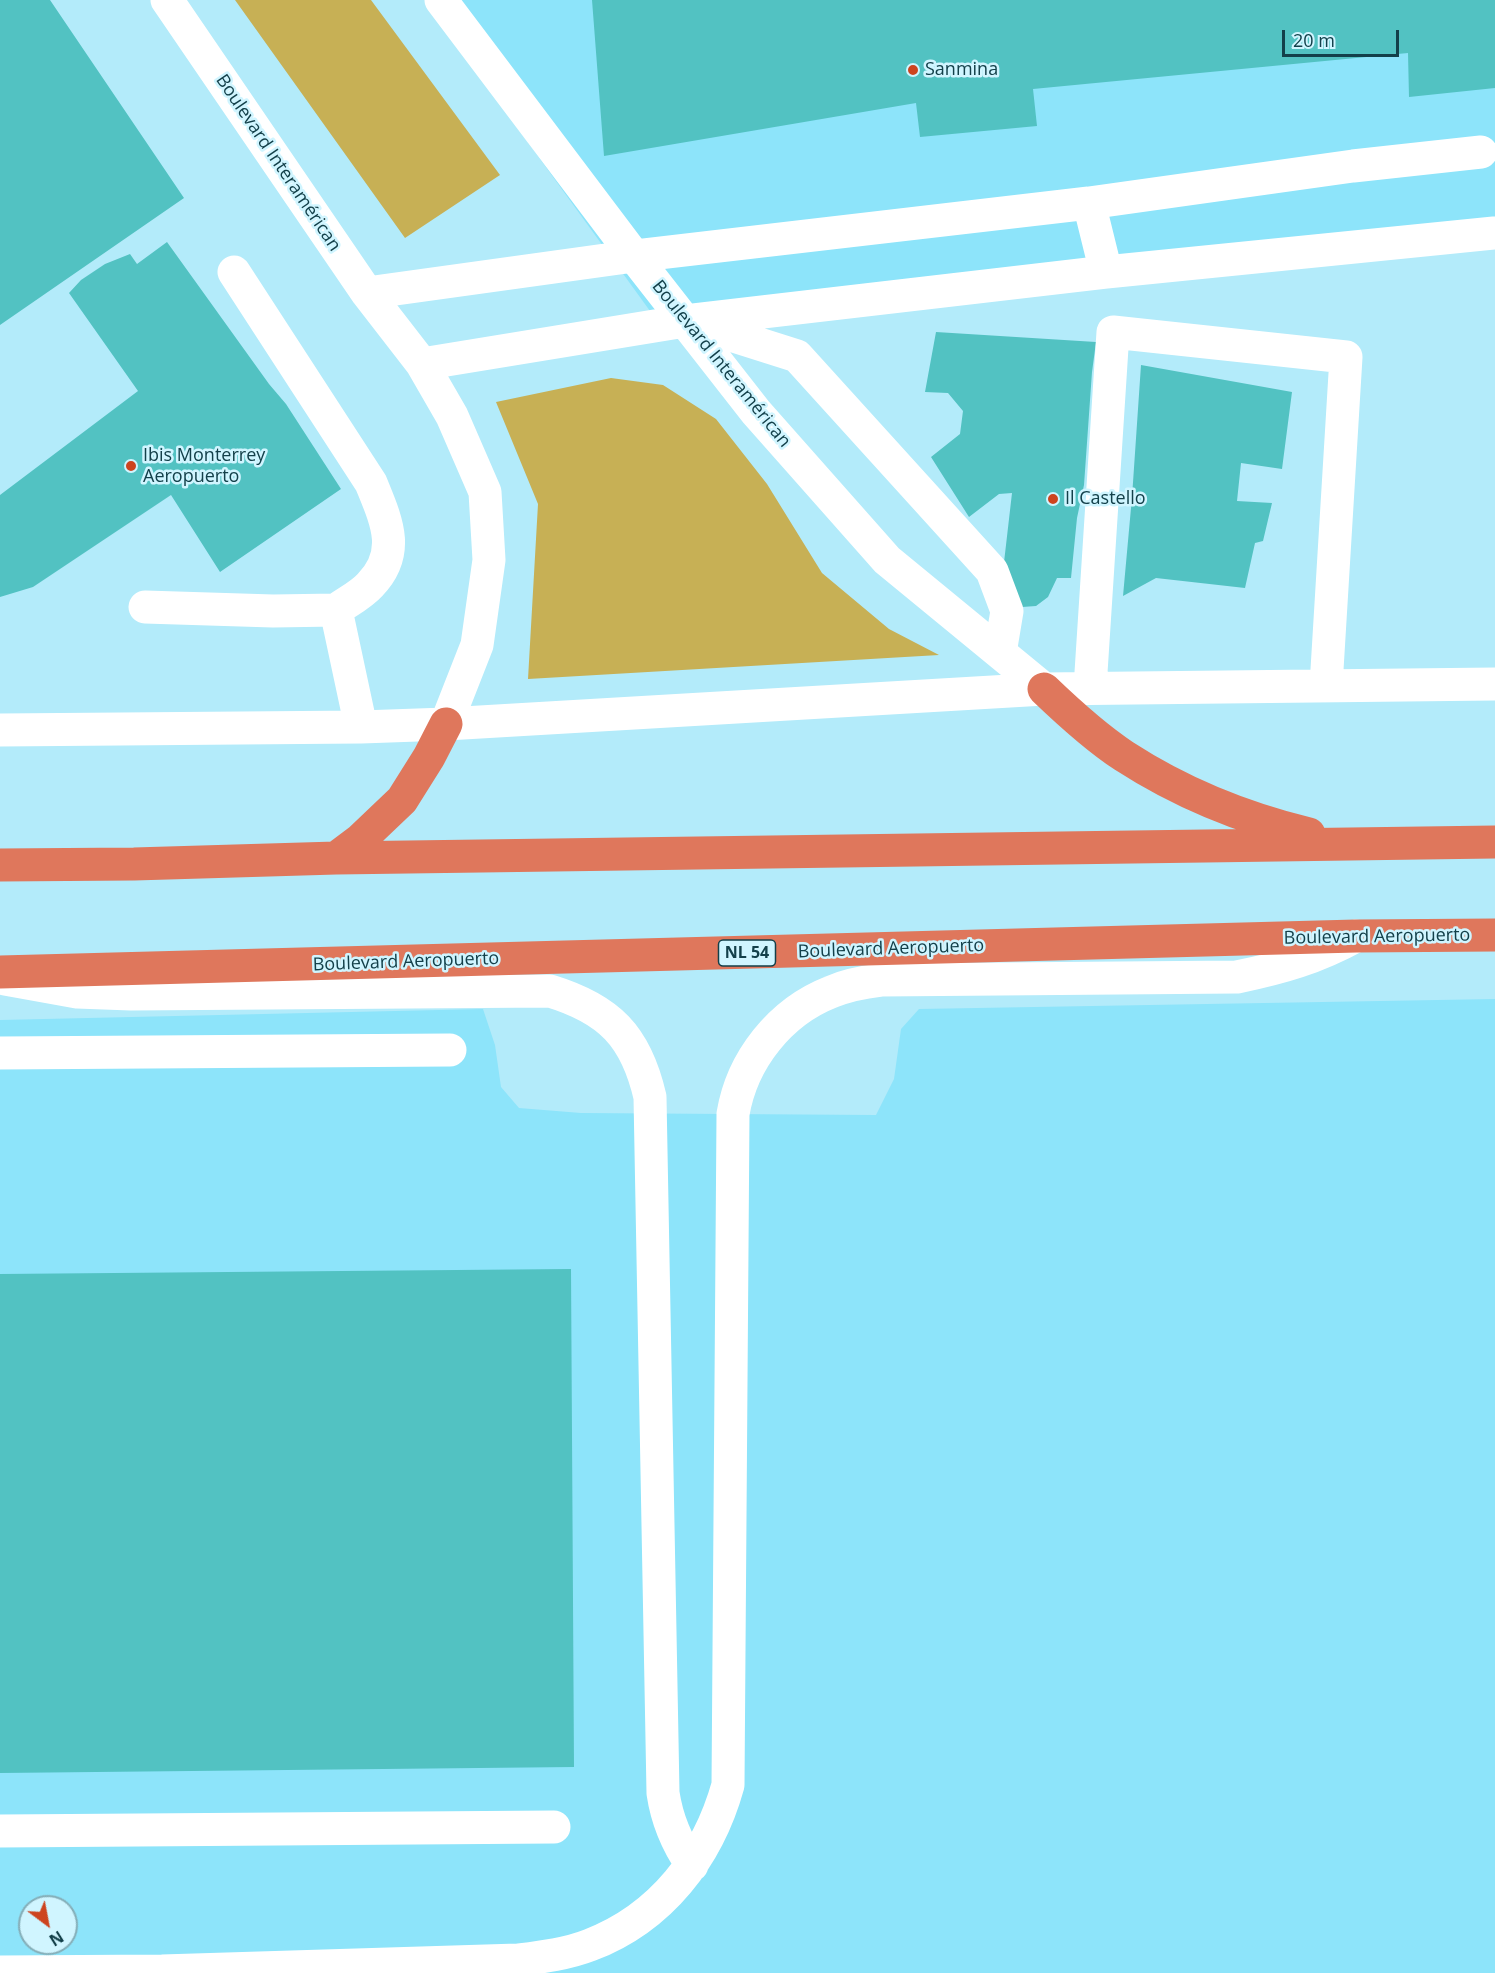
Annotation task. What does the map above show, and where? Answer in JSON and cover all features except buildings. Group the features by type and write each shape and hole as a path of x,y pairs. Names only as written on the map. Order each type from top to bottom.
{"highway":[{"path":"1044,689 1082,724 1124,755 1168,782 1215,805 1266,824 1320,837 1376,845"},
{"path":"336,858 360,840 402,800 421,772 446,724"},
{"path":"0,866 336,858 1495,842"},
{"name":"Boulevard Aeropuerto","path":"0,972 1356,936 1495,935"}],"street":[{"name":"Boulevard Interamérican","path":"167,0 367,293 422,364 452,416 485,492 489,560 477,645 446,724"},
{"name":"Boulevard Interamérican","path":"441,0 634,256 756,412 887,560 1044,689"},
{"path":"367,293 634,256 1089,203 1353,166 1481,152"},
{"path":"1089,203 1106,272"},
{"path":"422,364 685,321 1106,272 1494,233"},
{"path":"145,607 273,611 336,610 370,586 386,563 390,540 383,512 371,483 234,272"},
{"path":"685,321 798,356 992,571 1007,612 1000,653"},
{"path":"1090,688 1113,332 1346,357 1326,686"},
{"path":"336,610 361,727"},
{"path":"0,730 361,727 446,724 1044,689 1495,684"},
{"path":"0,1972 162,1971 506,1960 555,1955 590,1945 622,1929 652,1908 674,1888 708,1840 720,1813 728,1785 733,1114 736,1096 748,1068 764,1042 785,1020 807,1004 830,992 855,984 881,980 1237,977 1305,961 1356,936"},
{"path":"0,978 77,992 131,994 550,991 575,999 598,1011 618,1028 633,1049 645,1072 650,1097 663,1792 671,1829 692,1865"},
{"path":"0,1053 450,1050"},
{"path":"0,1831 554,1827"}],"shaded area":[{"path":"235,0 371,0 500,175 405,238"},
{"path":"425,0 1495,0 1495,241 663,329"},
{"path":"611,378 663,385 716,419 767,484 822,573 889,629 939,655 528,679 538,504 496,402"},
{"path":"1495,999 1495,1973 0,1973 0,1020 483,1009 495,1045 501,1087 519,1108 581,1113 876,1115 894,1079 901,1029 919,1009"}],"place":[{"name":"Sanmina","path":"913,70"},
{"name":"Ibis Monterrey Aeropuerto","path":"131,466"},
{"name":"Il Castello","path":"1053,499"}]}
